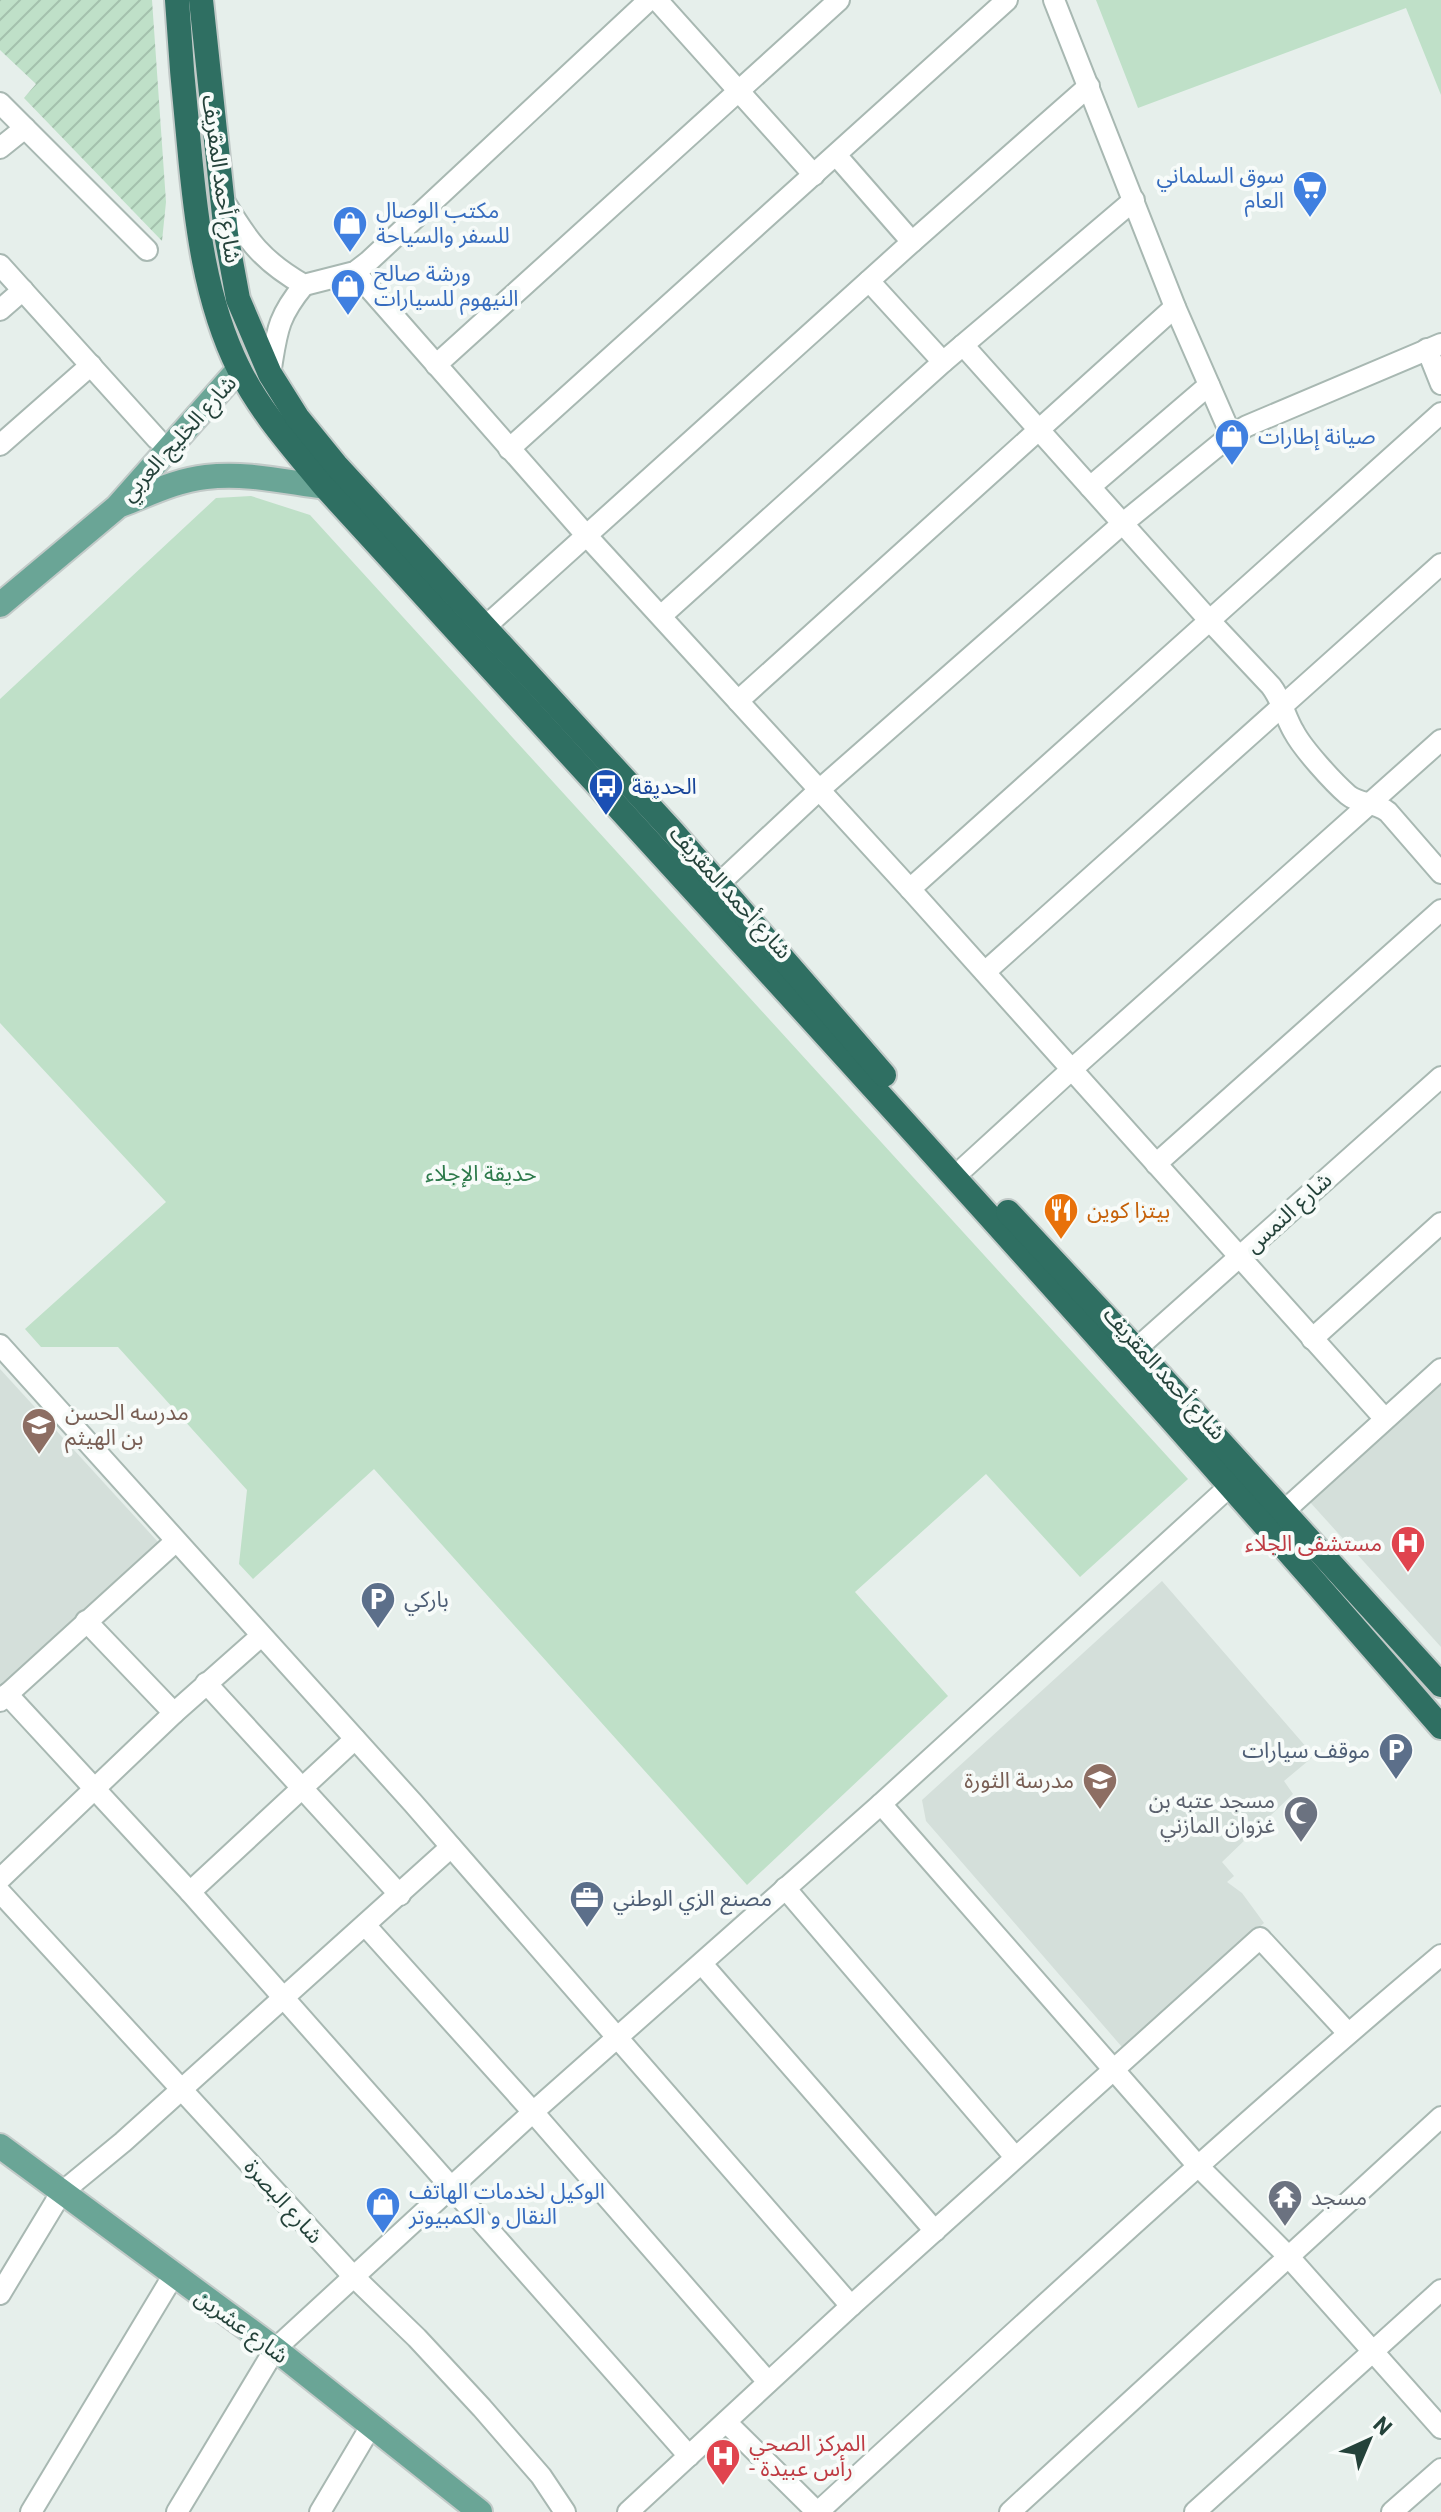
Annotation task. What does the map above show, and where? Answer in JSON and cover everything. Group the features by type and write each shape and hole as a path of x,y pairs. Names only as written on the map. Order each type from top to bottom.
{"highway":[{"name":"شارع أحمد المقريف","path":"177,0 195,205 220,327 239,369 274,427 325,487 710,892 1136,1349 1283,1512 1435,1694 1441,1727"},
{"name":"شارع أحمد المقريف","path":"201,0 221,197 238,299 270,374 297,417 336,465 486,626 710,892 1231,1485 1435,1694"}],"main road":[{"name":"شارع الخليج العربي","path":"0,605 117,507 239,369"},
{"name":"شارع الخليج العربي","path":"117,507 168,486 205,477 248,475 325,487"},
{"name":"شارع عشرين","path":"0,2146 275,2349 480,2512"}],"street":[{"path":"270,374 284,311 304,285 355,272 368,262 649,0"},
{"path":"657,0 814,175"},
{"path":"436,365 839,0"},
{"path":"509,449 1007,0"},
{"path":"1054,0 1175,307 1231,435"},
{"path":"486,626 1089,86"},
{"path":"0,103 147,250"},
{"path":"0,148 25,128"},
{"path":"836,155 912,242"},
{"path":"221,197 257,251 274,267 304,285"},
{"path":"661,616 943,362 1134,200"},
{"path":"0,265 157,439"},
{"path":"355,272 586,535 910,889 1385,1419"},
{"path":"869,281 943,362"},
{"path":"0,310 23,290"},
{"path":"738,701 1175,307"},
{"path":"963,345 1271,686 1295,735 1307,751 1357,801 1371,802 1388,812 1441,873"},
{"path":"710,892 818,791 1122,524 1231,435 1434,347 1441,384"},
{"path":"0,445 91,365"},
{"path":"1090,487 1209,385"},
{"path":"910,889 1441,413"},
{"path":"985,972 1441,564"},
{"path":"965,1167 1441,740"},
{"path":"1156,1164 1441,910"},
{"name":"شارع النمس","path":"1136,1349 1441,1077"},
{"path":"1312,1339 1441,1223"},
{"path":"0,1345 451,1847 851,2306"},
{"path":"1283,1512 1441,1369"},
{"path":"177,2512 275,2349 451,2186 881,1804 1231,1485"},
{"path":"176,1541 4,1698 190,1892 689,2456"},
{"path":"86,1621 174,1713"},
{"path":"4,1865 261,1636"},
{"path":"206,1683 400,1895"},
{"path":"190,1892 355,1739"},
{"path":"881,1804 1198,2166 1288,2256 1441,2428"},
{"path":"0,2294 61,2193 183,2089 451,1847"},
{"path":"785,1888 1015,2157"},
{"name":"شارع البصرة","path":"0,1892 353,2276 417,2338 482,2408 541,2476 565,2512"},
{"path":"365,1925 768,2382"},
{"path":"628,2512 1015,2157 1260,1938 1348,2033"},
{"path":"726,2422 818,2512 1198,2166 1441,1955"},
{"path":"702,1964 935,2231"},
{"path":"1010,2512 1441,2117"},
{"path":"31,2512 173,2276"},
{"path":"1195,2512 1441,2290"},
{"path":"320,2512 371,2426"},
{"path":"1392,2512 1441,2469"}],"shaded area":[{"name":"مدرسه الحسن بن الهيثم","path":"0,1369 158,1542 0,1687"},
{"name":"مستشفى الجلاء","path":"1441,1382 1441,1647 1309,1501"},
{"name":"مدرسة الثورة","path":"1162,1581 1314,1756 1284,1781 1293,1794 1222,1862 1234,1876 1227,1882 1242,1893 1264,1923 1122,2047 926,1821 922,1800"}],"green space":[{"path":"0,0 152,0 166,202 162,241 24,98 36,84 0,50"},
{"path":"1096,0 1441,0 1441,95 1406,8 1138,108"},
{"name":"حديقة الإجلاء","path":"251,496 310,515 1188,1479 1080,1577 986,1474 855,1592 948,1696 747,1885 374,1469 253,1579 239,1564 247,1490 118,1347 41,1347 25,1329 166,1202 0,1023 0,699 216,498"}],"place":[{"name":"سوق السلماني العام","path":"1310,219"},
{"name":"مكتب الوصال للسفر والسياحة","path":"350,254"},
{"name":"ورشة صالح النيهوم للسيارات","path":"348,317"},
{"name":"صيانة إطارات","path":"1232,467"},
{"name":"الحديقة","path":"606,817"},
{"name":"بيتزا كوين","path":"1061,1241"},
{"name":"مدرسه الحسن بن الهيثم","path":"39,1456"},
{"name":"مستشفى الجلاء","path":"1408,1574"},
{"name":"باركي","path":"378,1630"},
{"name":"موقف سيارات","path":"1396,1781"},
{"name":"مدرسة الثورة","path":"1100,1811"},
{"name":"مسجد عتبه بن غزوان المازني","path":"1301,1844"},
{"name":"مصنع الزي الوطني","path":"587,1929"},
{"name":"مسجد","path":"1285,2228"},
{"name":"الوكيل لخدمات الهاتف النقال و الكمبيوتر","path":"383,2235"},
{"name":"المركز الصحي - رأس عبيدة","path":"723,2487"}]}
